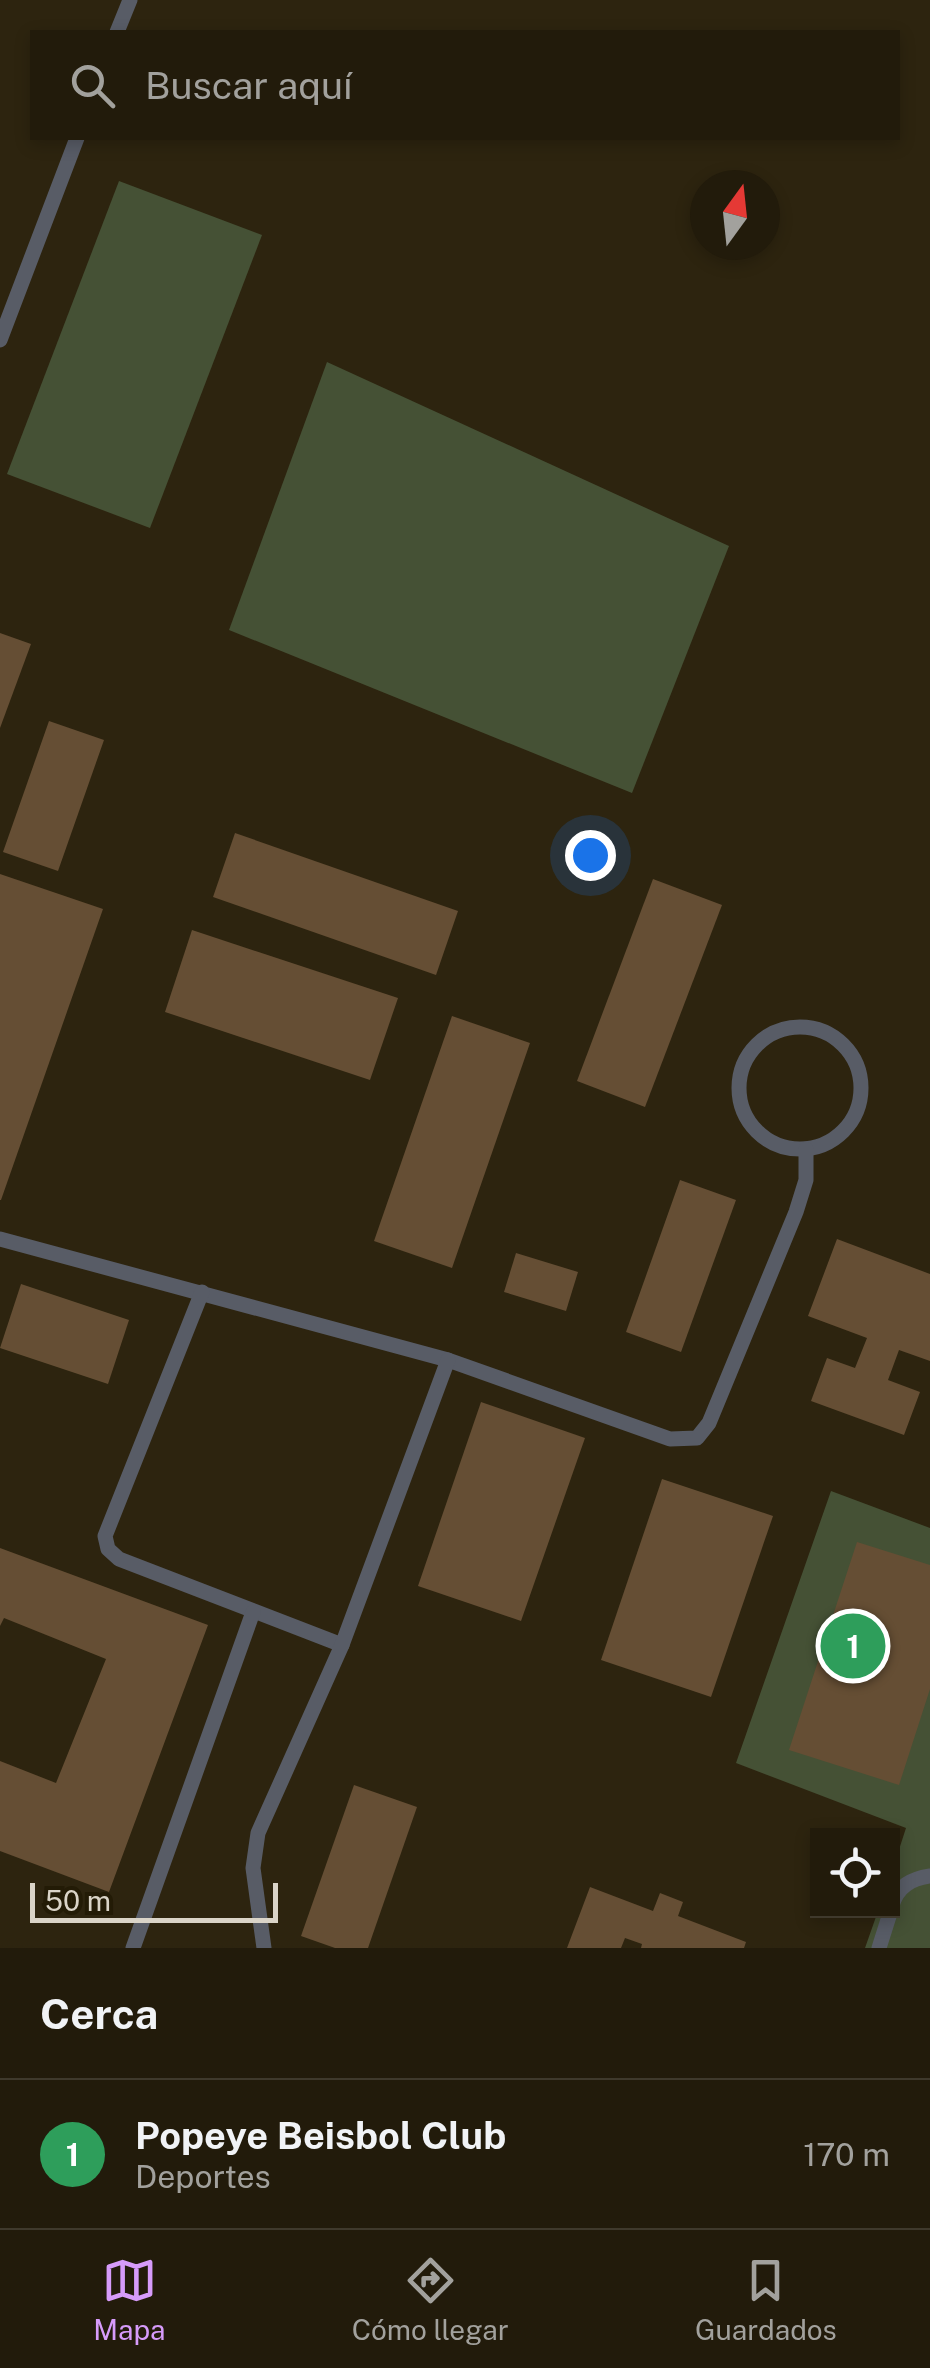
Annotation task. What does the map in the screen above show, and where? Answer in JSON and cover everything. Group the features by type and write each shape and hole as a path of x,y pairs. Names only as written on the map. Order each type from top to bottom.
{"lane":[{"path":"118,30 130,0"},
{"path":"0,340 76,140"},
{"path":"797,1026 836,1038 850,1053 860,1083 856,1113 844,1131 826,1143 806,1148 786,1147 753,1128 738,1092 748,1054 761,1040 797,1026"},
{"path":"0,1239 448,1360 670,1438 697,1438 709,1423 796,1212 806,1180 806,1148"},
{"path":"202,1292 105,1536 108,1550 120,1559 342,1645"},
{"path":"264,1948 253,1868 258,1833 342,1645 448,1360"},
{"path":"133,1948 252,1612"},
{"path":"900,1889 915,1878 930,1876"},
{"path":"879,1948 889,1918"}],"green space":[{"path":"119,181 262,235 150,528 7,474"},
{"path":"327,362 729,546 632,793 229,630"},
{"path":"831,1491 930,1528 930,1948 865,1948 876,1918 900,1918 900,1846 906,1828 736,1763"}],"building":[{"path":"0,633 31,644 0,728"},
{"path":"49,721 104,740 58,871 3,852"},
{"path":"235,833 458,911 436,975 213,897"},
{"path":"0,874 103,909 1,1200 0,1200"},
{"path":"653,879 722,905 645,1107 577,1081"},
{"path":"192,930 398,998 370,1080 165,1012"},
{"path":"452,1016 530,1043 452,1268 374,1241"},
{"path":"680,1180 736,1200 681,1352 626,1332"},
{"path":"837,1239 930,1274 930,1361 899,1350 888,1380 920,1392 904,1435 811,1401 827,1358 855,1368 867,1338 808,1316"},
{"path":"516,1253 578,1272 566,1311 504,1292"},
{"path":"21,1284 129,1320 108,1384 0,1348"},
{"path":"481,1402 585,1438 521,1621 418,1586"},
{"path":"662,1479 773,1516 711,1697 601,1660"},
{"path":"857,1542 930,1565 930,1689 899,1785 789,1750"},
{"path":"0,1548 208,1625 109,1892 0,1851 0,1761 56,1783 106,1659 4,1618 0,1626"},
{"path":"354,1785 417,1807 368,1948 335,1948 301,1936"},
{"path":"590,1887 653,1911 660,1893 683,1902 678,1916 746,1942 744,1948 641,1948 642,1944 625,1938 621,1948 567,1948"}],"place":[{"name":"Popeye Beisbol Club","path":"853,1646"}]}
